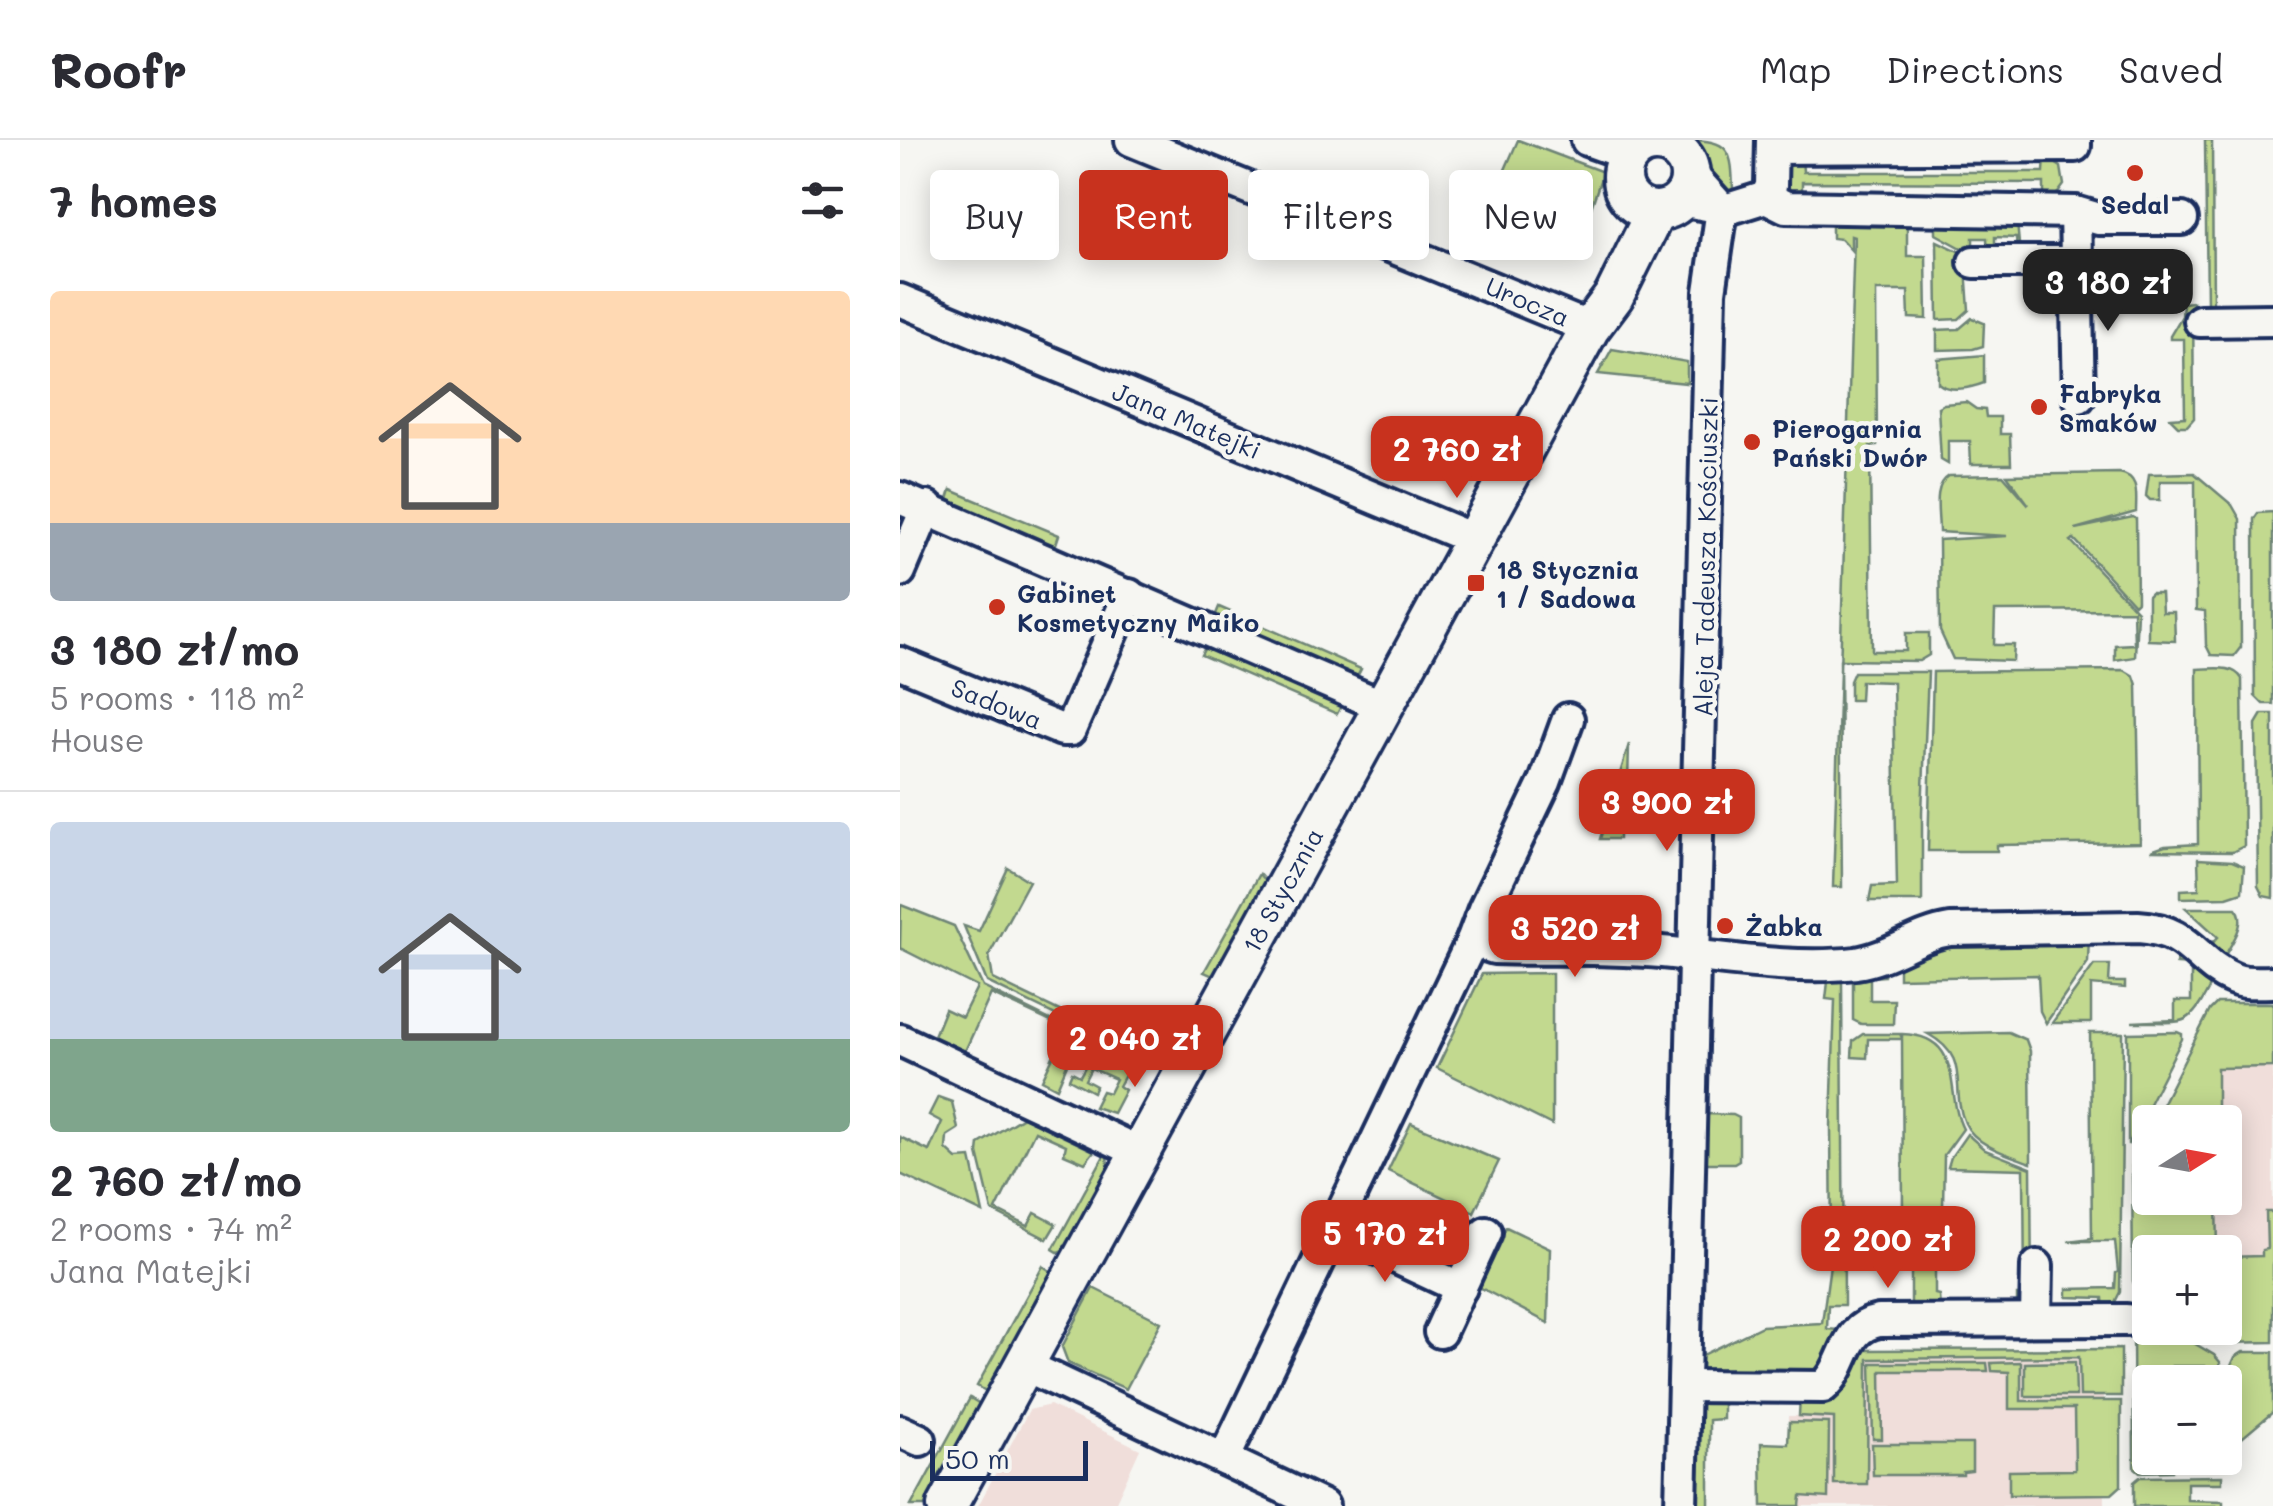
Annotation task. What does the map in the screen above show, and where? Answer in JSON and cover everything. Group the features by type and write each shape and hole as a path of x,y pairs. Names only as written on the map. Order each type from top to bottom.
{"main road":[{"name":"18 Stycznia","path":"947,1506 1590,328 1598,290 1646,164"}],"street":[{"name":"Urocza","path":"1131,140 1590,328"},
{"path":"1646,164 1722,209 1766,197 1771,186 1772,144 2075,143"},
{"path":"1766,197 1786,206 2076,212 2099,220 2182,219"},
{"name":"Aleja Tadeusza Kościuszki","path":"1681,1506 1710,292 1722,209"},
{"path":"2076,212 2079,397"},
{"path":"1974,262 2076,262"},
{"name":"Jana Matejki","path":"900,300 1475,540"},
{"path":"2200,321 2273,320"},
{"path":"900,570 913,503 1383,706"},
{"name":"Sadowa","path":"900,663 1070,730 1129,595"},
{"path":"1224,1459 1472,941 1545,782 1568,718"},
{"path":"1472,941 1494,948 1668,952 1846,964 1877,959 1928,935 1950,930 2138,927 2184,941 2237,981 2273,982"},
{"path":"900,1040 1139,1152"},
{"path":"1335,1229 1461,1288"},
{"path":"1440,1332 1486,1232"},
{"path":"2036,1320 2037,1266"},
{"path":"1684,1386 1823,1387 1832,1378 1851,1337 1868,1323 2126,1320"},
{"path":"1024,1365 1323,1506"}],"shaded area":[{"path":"2211,1023 2273,1025 2273,1314 2242,1314 2242,1235 2150,1235 2150,1215 2242,1215 2242,1105 2170,1105"},
{"path":"2102,1353 2105,1506 1762,1506 1761,1443 1788,1444 1788,1416 1799,1416 1800,1398 1863,1398 1862,1355"},
{"path":"1050,1405 1140,1449 1114,1506 978,1506 1029,1410"}],"green space":[{"path":"1518,140 1603,172 1593,202 1593,170 1505,170"},
{"path":"1686,140 1712,142 1726,150 1732,166 1733,192 1728,196 1699,171"},
{"path":"2205,140 2212,140 2213,314 2207,306"},
{"path":"1802,157 1803,172 2044,172 2045,157 2061,167 2064,185 2044,200 2044,183 1802,182 1802,198 1783,189 1781,172 1787,162"},
{"path":"1832,222 1919,223 1922,227 1907,227 1907,256 1926,256 1927,319 1909,318 1908,291 1876,291 1877,445 1870,446 1872,651 1906,651 1906,633 1929,633 1929,655 1919,661 1840,660 1854,237 1851,236 1851,250 1841,239 1832,238"},
{"path":"1936,223 2017,223 2020,254 2016,238 1995,237 1995,254 1988,254 1987,238 1973,238 1973,252 1969,252 1936,234"},
{"path":"1937,241 1965,254 1969,310 1959,319 1938,320"},
{"path":"2193,302 2194,418 2187,426 2178,426 2170,418 2185,417 2184,339 2170,336 2182,316 2183,303"},
{"path":"1972,318 1984,323 1983,346 1937,350 1937,330 1959,329"},
{"path":"1612,349 1687,362 1687,383 1598,374"},
{"path":"1984,355 1984,383 1954,389 1938,383 1938,359"},
{"path":"1966,402 1985,410 1986,417 2000,417 2000,434 2010,434 2011,464 1971,464 1970,441 1948,441 1948,464 1941,460 1938,407"},
{"path":"2119,473 2134,482 2136,512 2075,529 2136,519 2137,601 2134,604 2074,539 2071,541 2137,611 2135,657 2115,660 2115,645 2134,644 2133,610 1995,611 1994,645 2014,645 2013,661 1953,659 1940,631 1939,540 2007,536 1939,532 1938,501 1944,480 1949,476 2003,475 2029,505 2007,475"},
{"path":"2194,473 2232,505 2240,519 2241,647 2234,656 2211,655 2206,645 2205,611 2196,610 2195,481 2160,481 2160,500 2146,496 2149,474"},
{"path":"951,490 1059,535 1055,547 947,503"},
{"path":"2273,512 2273,704 2263,704 2255,696 2254,519 2258,513"},
{"path":"2151,593 2161,593 2162,612 2174,612 2175,641 2148,640"},
{"path":"1219,607 1361,669 1356,679 1214,619"},
{"path":"1207,644 1342,704 1337,714 1201,655"},
{"path":"1840,668 1842,887 1833,887"},
{"path":"2197,669 2228,669 2242,679 2244,846 2232,852 2151,851 2198,844"},
{"path":"2124,670 2134,676 2137,685 2140,843 1997,845 1997,851 1928,851 1933,672"},
{"path":"1854,672 1928,672 1922,901 1869,901 1872,886 1897,885 1893,682 1861,681 1860,700 1850,700"},
{"path":"2262,714 2273,714 2273,898 2263,896 2258,886 2256,724"},
{"path":"1629,744 1627,823 1619,823 1619,839 1600,839"},
{"path":"2198,859 2232,861 2244,866 2242,892 2227,897 2181,898 2181,890 2199,889"},
{"path":"1008,868 1029,881 989,955 993,979 1143,1051 1140,1056 987,982 964,926 979,931"},
{"path":"1259,874 1265,881 1213,976 1204,972"},
{"path":"901,905 954,926 983,987 1138,1063 1133,1071 1128,1070 1119,1086 1125,1090 1113,1113 1094,1107 1102,1091 1109,1093 1116,1079 1091,1068 1085,1080 1096,1086 1093,1092 1069,1079 1072,1072 1080,1076 1087,1063 1071,1055 1057,1088 1042,1080 1066,1029 991,994 965,1051 933,1038 945,1009 962,1017 977,987 900,948"},
{"path":"2186,908 2236,908 2239,927 2222,961 2209,947 2218,937"},
{"path":"2089,935 2088,962 2046,1023 2040,1011 2038,975 1899,978 1899,962 1927,946"},
{"path":"2182,954 2214,979 2198,1008 2176,1022 2132,1022 2175,1020 2175,1001 2191,1001 2191,965 2176,964"},
{"path":"1887,965 1884,976 1870,977 1870,1000 1894,1000 1893,1024 1861,1024 1853,1020 1853,978"},
{"path":"2094,965 2110,965 2109,982 2125,982 2125,988 2091,985 2091,1023 2052,1023"},
{"path":"1552,973 1552,1125 1437,1068 1482,974"},
{"path":"1829,973 1837,973 1842,982 1844,1305 1828,1305 1827,1329 1839,1330 1837,1338 1813,1377 1701,1373 1701,1356 1762,1326 1822,1323 1832,1250 1835,1000 1826,999"},
{"path":"2217,1003 2273,1003 2273,1067 2217,1068 2217,1105 2162,1105"},
{"path":"2008,1032 2026,1040 2030,1051 2031,1163 1994,1149 1970,1131 1961,1110 1951,1054 1928,1034"},
{"path":"2177,1032 2182,1039 2148,1105 2132,1105 2132,1137 2128,1145 2128,1033"},
{"path":"2090,1033 2123,1033 2120,1292 2113,1306 2104,1310 2103,1298 2067,1297 2067,1289 2115,1288 2118,1272 2115,1241 2068,1241 2092,1238"},
{"path":"1863,1034 1922,1037 1936,1044 1949,1068 1963,1129 1944,1155 1942,1258 1935,1258 1935,1294 1939,1295 1940,1310 1911,1310 1911,1211 1903,1210 1902,1039 1868,1039 1867,1058 1852,1057 1853,1041"},
{"path":"938,1097 952,1102 958,1129 947,1136 946,1149 957,1159 971,1158 983,1213 900,1174 900,1137 929,1151 942,1122 929,1115"},
{"path":"1706,1114 1739,1118 1739,1160 1705,1163"},
{"path":"1023,1117 1094,1151 1085,1163 1064,1154 1066,1145 1035,1131 996,1210 1028,1226 1035,1213 1056,1224 1047,1239 992,1211 978,1153 979,1144"},
{"path":"1411,1123 1499,1161 1474,1212 1388,1171"},
{"path":"1967,1134 1985,1150 2031,1168 2032,1296 2029,1304 2017,1310 2017,1295 2025,1295 2024,1169 1948,1167"},
{"path":"1106,1152 1109,1169 1066,1249 1058,1252 1053,1249"},
{"path":"2266,1212 2273,1212 2273,1342 2242,1343 2242,1257 2262,1256 2262,1250 2267,1249"},
{"path":"2132,1215 2217,1215 2218,1235 2133,1235"},
{"path":"1506,1227 1550,1248 1548,1323 1479,1287"},
{"path":"1043,1266 1052,1272 1051,1276 988,1392 977,1386"},
{"path":"1093,1288 1161,1322 1126,1389 1068,1363 1062,1347"},
{"path":"2133,1345 2197,1345 2214,1355 2220,1365 2133,1365"},
{"path":"2121,1349 2121,1396 2080,1396 2079,1357 1868,1359 1867,1484 1834,1484 1834,1418 1799,1416 1800,1396 1856,1363 1863,1350"},
{"path":"2243,1352 2273,1352 2273,1412 2242,1438 2242,1365 2231,1365"},
{"path":"2021,1362 2021,1401 2121,1401 2121,1486 2112,1494 2009,1495 2009,1471 2075,1470 2074,1409 2009,1409 2009,1372 1992,1371 1991,1363"},
{"path":"2075,1362 2076,1396 2025,1396 2025,1363"},
{"path":"1871,1363 1987,1363 1988,1371 1881,1371 1882,1439 1873,1439"},
{"path":"1723,1394 1723,1419 1709,1420 1709,1506 1695,1506 1699,1422 1696,1398"},
{"path":"970,1398 980,1404 925,1506 911,1506"},
{"path":"1789,1422 1829,1423 1828,1498 1801,1496 1800,1506 1762,1506 1761,1443 1788,1444"},
{"path":"1872,1444 1972,1444 1972,1471 1963,1475 1873,1475"},
{"path":"2222,1476 2222,1483 2187,1483 2187,1500 2223,1501 2223,1506 2134,1506 2134,1482 2140,1477"}],"place":[{"name":"Sedal","path":"2135,173"},
{"name":"Fabryka Smaków","path":"2039,407"},
{"name":"Pierogarnia Pański Dwór","path":"1752,442"},
{"name":"18 Stycznia 1 / Sadowa","path":"1476,583"},
{"name":"Gabinet Kosmetyczny Maiko","path":"997,607"},
{"name":"Żabka","path":"1725,926"}]}
